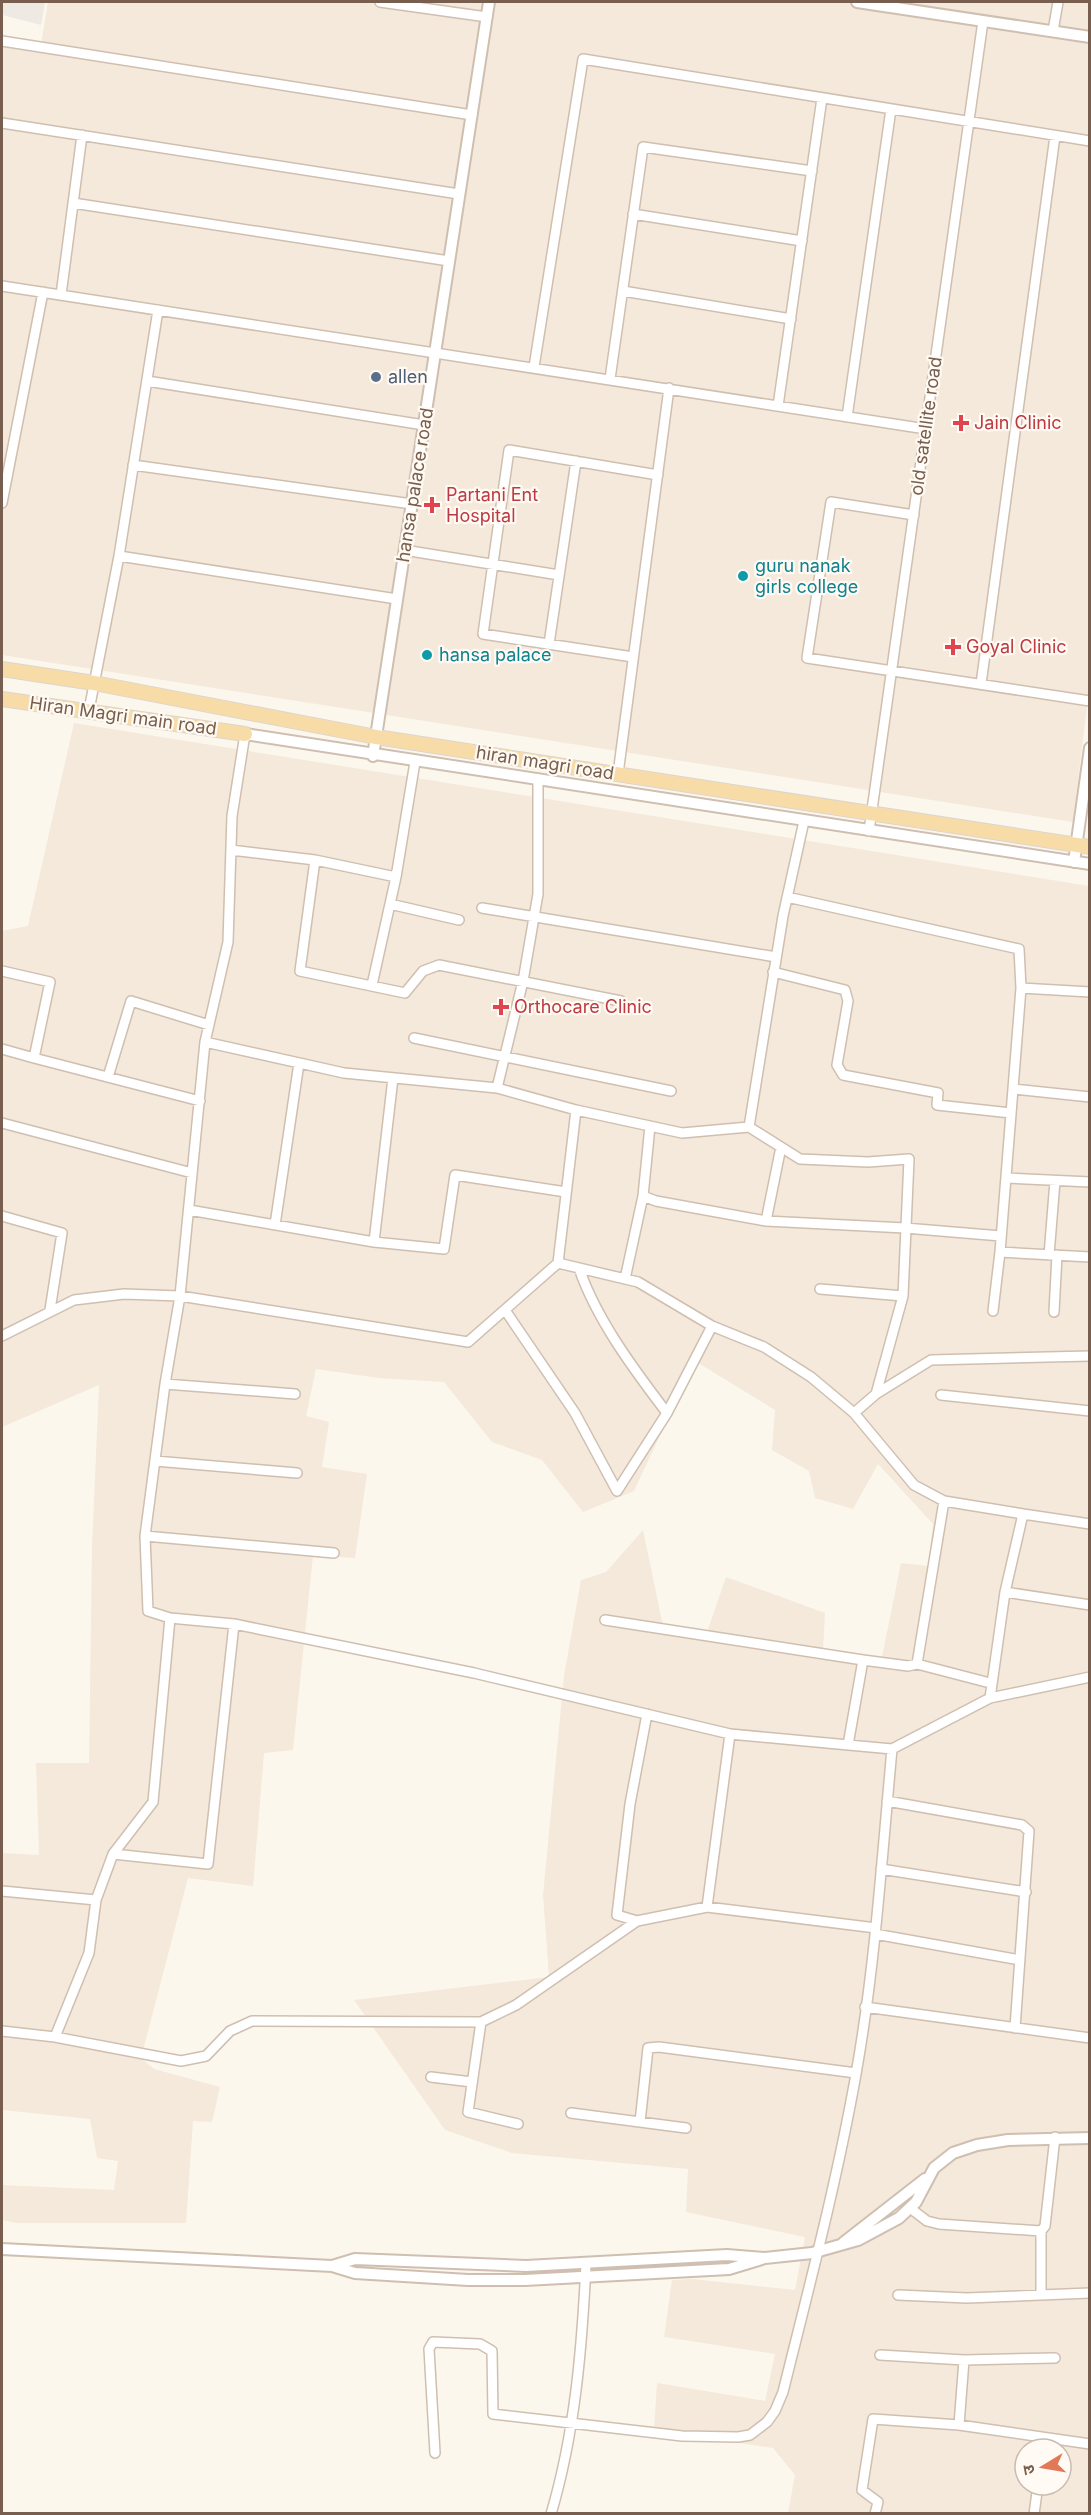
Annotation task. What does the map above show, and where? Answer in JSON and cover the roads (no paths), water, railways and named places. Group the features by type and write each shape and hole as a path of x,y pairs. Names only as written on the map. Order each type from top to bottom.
{"main road":[{"name":"hiran magri road","path":"2,669 94,682 249,715 376,737 1083,846"},
{"name":"Hiran Magri main road","path":"2,699 245,734"}],"street":[{"path":"380,2 487,17"},
{"name":"hansa palace road","path":"374,756 489,2"},
{"path":"857,2 1089,37"},
{"path":"1053,31 1058,2"},
{"name":"old satellite road","path":"869,831 983,21"},
{"path":"2,41 472,115"},
{"path":"534,367 583,59 1089,141"},
{"path":"778,406 822,98"},
{"path":"847,417 891,109"},
{"path":"2,123 459,194"},
{"path":"61,295 82,135"},
{"path":"981,684 1055,136"},
{"path":"610,379 643,147 812,171"},
{"path":"73,203 449,261"},
{"path":"633,214 801,241"},
{"path":"2,286 926,429"},
{"path":"623,291 790,319"},
{"path":"2,503 43,292"},
{"path":"89,710 119,556 158,310"},
{"path":"147,381 424,425"},
{"path":"618,774 669,388"},
{"path":"633,657 483,634 509,450 658,475"},
{"path":"549,644 576,461"},
{"path":"133,465 412,504"},
{"path":"914,515 831,502 807,658 1089,701"},
{"path":"404,550 559,575"},
{"path":"119,556 397,598"},
{"path":"1089,864 374,756 245,734 232,816 228,942 206,1042 180,1296 165,1384 145,1536 148,1611 170,1618 234,1624 474,1673 730,1734 892,1749 990,1698 1089,1677"},
{"path":"1074,862 1083,846 1089,748"},
{"path":"372,985 396,877 416,762"},
{"path":"497,1088 507,1056 524,981 538,894 538,781"},
{"path":"749,1127 773,972 804,821"},
{"path":"231,850 315,860 396,877"},
{"path":"315,860 300,970 405,993 423,971 439,965 621,1001"},
{"path":"787,897 1019,949 1021,988 1000,1252 993,1311"},
{"path":"390,904 459,920"},
{"path":"482,908 776,957"},
{"path":"2,971 50,982 34,1058"},
{"path":"773,972 845,990 848,1000 837,1065 843,1075 938,1092 937,1106 1011,1113"},
{"path":"1021,988 1089,992"},
{"path":"108,1077 130,1001 209,1025"},
{"path":"414,1038 671,1091"},
{"path":"206,1042 344,1073 497,1088 576,1110 682,1133 749,1127 800,1159 868,1162 909,1160 903,1296 876,1394"},
{"path":"2,1049 200,1101"},
{"path":"275,1225 299,1063"},
{"path":"374,1242 393,1078"},
{"path":"1013,1089 1089,1097"},
{"path":"2,1336 74,1300 114,1295 180,1296 468,1342 558,1263 576,1110"},
{"path":"2,1123 192,1173"},
{"path":"625,1279 643,1196 650,1126"},
{"path":"766,1221 781,1147"},
{"path":"189,1210 374,1242 444,1249 455,1175 566,1192"},
{"path":"1006,1178 1089,1182"},
{"path":"1054,1312 1055,1181"},
{"path":"643,1196 656,1201 766,1221 905,1228 1001,1236"},
{"path":"2,1216 62,1233 51,1310"},
{"path":"1000,1252 1089,1257"},
{"path":"558,1263 638,1282 712,1326 764,1347 811,1377 854,1413 914,1485 944,1501 1089,1524"},
{"path":"579,1268 586,1290 638,1375 667,1413"},
{"path":"820,1289 903,1296"},
{"path":"505,1310 575,1413 617,1491 667,1413 712,1326"},
{"path":"854,1413 876,1394 931,1360 1089,1356"},
{"path":"165,1384 295,1394"},
{"path":"941,1395 1089,1411"},
{"path":"155,1461 297,1473"},
{"path":"917,1664 944,1501"},
{"path":"990,1698 990,1683 1005,1592 1023,1514"},
{"path":"145,1536 334,1553"},
{"path":"1005,1592 1089,1605"},
{"path":"55,2037 89,1953 96,1900 113,1854 153,1802 170,1618"},
{"path":"605,1620 863,1660 908,1666 917,1664 990,1683"},
{"path":"113,1854 208,1864 234,1624"},
{"path":"848,1745 863,1660"},
{"path":"637,1922 617,1915 630,1804 647,1714"},
{"path":"707,1907 730,1734"},
{"path":"435,2453 429,2349 433,2342 480,2344 492,2351 493,2414 571,2421 691,2437 738,2437 756,2431 775,2411 783,2392 817,2252 856,2073 875,1931 892,1749"},
{"path":"887,1801 1022,1825 1029,1831 1015,2028"},
{"path":"881,1869 1026,1892"},
{"path":"2,1891 96,1900"},
{"path":"2,2031 55,2037 181,2061 206,2056 230,2031 252,2021 481,2022 516,2005 637,1922 707,1907 875,1931 1020,1960"},
{"path":"865,2007 1089,2038"},
{"path":"481,2022 468,2112 518,2124"},
{"path":"640,2122 648,2048 659,2047 856,2073"},
{"path":"431,2077 472,2082"},
{"path":"571,2113 686,2128"},
{"path":"838,2247 928,2176 953,2153 977,2145 1055,2137 1089,2138"},
{"path":"1041,2294 1041,2231 1045,2226 1055,2137"},
{"path":"332,2266 355,2259 467,2266 586,2264 728,2256 765,2258 817,2252 838,2247 874,2233 910,2208 928,2176"},
{"path":"910,2208 927,2221 939,2224 1041,2231"},
{"path":"2,2249 332,2266 355,2274 468,2280 585,2279 729,2269 765,2258"},
{"path":"551,2514 571,2421 586,2264"},
{"path":"898,2295 967,2298 1089,2293"},
{"path":"880,2355 964,2360 1055,2358"},
{"path":"959,2425 964,2360"},
{"path":"875,2514 878,2502 862,2490 873,2419 959,2425 1043,2437"},
{"path":"1073,2442 1089,2444"},
{"path":"1034,2514 1036,2497"}],"place":[{"name":"allen","path":"376,377"},
{"name":"Jain Clinic","path":"961,423"},
{"name":"Partani Ent Hospital","path":"432,505"},
{"name":"guru nanak girls college","path":"743,576"},
{"name":"Goyal Clinic","path":"953,647"},
{"name":"hansa palace","path":"427,655"},
{"name":"Orthocare Clinic","path":"501,1007"}]}
